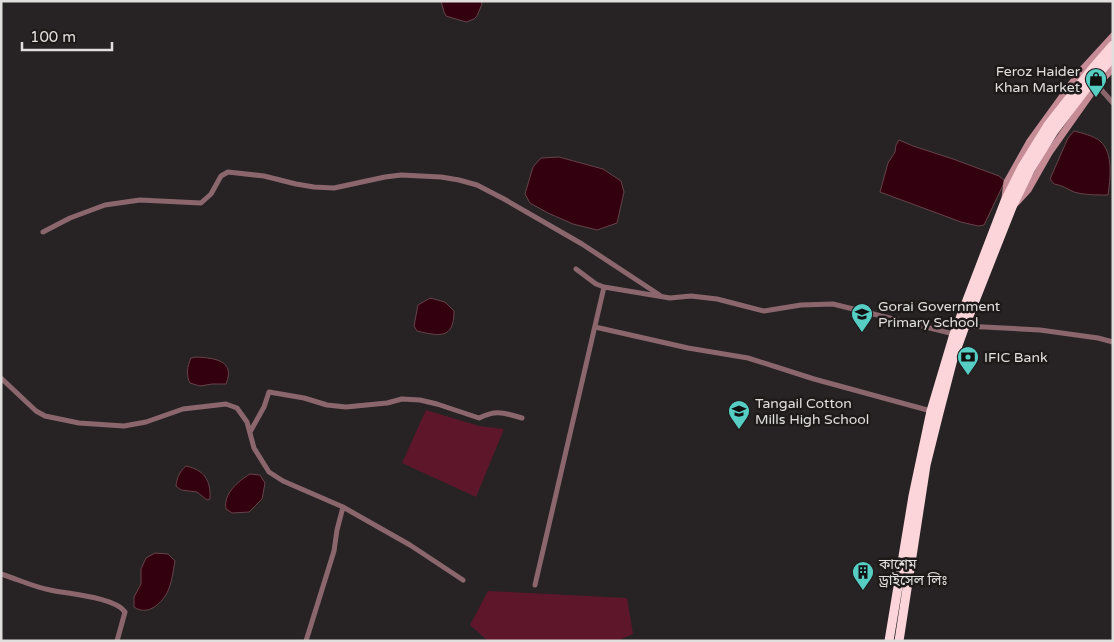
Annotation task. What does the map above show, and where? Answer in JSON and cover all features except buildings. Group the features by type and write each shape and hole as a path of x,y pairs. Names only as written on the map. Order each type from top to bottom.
{"highway":[{"path":"899,641 926,465 939,412 953,359 1008,204 1022,167 1048,125 1113,45"},
{"path":"889,641 913,496 930,411 954,334 1008,204 1054,131 1092,81 1113,58"}],"main road":[{"path":"1008,204 1007,182 1030,141 1080,72 1113,36"},
{"path":"1008,204 1028,190 1049,153 1097,85 1113,68"}],"street":[{"path":"1097,85 1113,103"},
{"path":"43,232 70,218 106,205 140,200 200,203 211,194 221,176 228,172 334,188 401,175 441,177 477,185 504,199 582,244 661,296"},
{"path":"576,269 596,284 604,287 670,298 691,296 717,299 764,312 801,305 833,304 954,334"},
{"path":"535,585 604,287"},
{"path":"966,326 1040,330 1098,338 1113,342"},
{"path":"595,327 688,348 748,358 814,379 930,411"},
{"path":"1,378 36,411 45,416 79,423 124,426 146,422 183,409 226,404 237,408 247,422 254,448 269,472 283,481 343,507 410,546 463,580"},
{"path":"250,432 264,407 269,392 304,398 326,405 346,406 387,403 402,399 420,400 479,418 486,414 500,412 522,418"},
{"path":"306,641 332,558 343,507"},
{"path":"1,574 49,590 98,598 122,608 125,612 117,641"}],"shaded area":[{"path":"441,1 481,1 482,4 477,16 466,22 446,16"},
{"path":"1074,131 1095,138 1104,146 1110,166 1108,195 1074,192 1054,184 1050,179 1068,138"},
{"path":"899,140 999,176 1005,181 984,225 978,226 961,222 880,192 888,163 895,152"},
{"path":"559,157 603,169 621,181 624,192 617,223 597,230 573,224 530,203 525,194 533,167 541,158"},
{"path":"430,298 445,302 454,311 451,327 444,334 438,335 417,331 414,326 418,305"},
{"path":"191,358 210,358 226,365 228,376 226,384 200,386 190,383 188,374 189,364"},
{"path":"426,410 479,426 504,429 476,497 402,463"},
{"path":"186,466 202,473 208,481 210,499 207,500 197,492 181,490 176,486 179,475"},
{"path":"250,474 260,475 265,483 262,499 249,512 232,513 226,509 229,493 236,484"},
{"path":"155,553 168,554 175,561 170,585 167,593 157,605 148,610 139,609 134,607 134,597 141,584 141,569 146,558"},
{"path":"488,591 627,598 633,634 617,641 488,641 470,625"}],"place":[{"name":"Feroz Haider Khan Market","path":"1096,98"},
{"name":"Gorai Government Primary School","path":"862,333"},
{"name":"IFIC Bank","path":"968,376"},
{"name":"Tangail Cotton Mills High School","path":"739,430"},
{"name":"কাশেম ড্রাইসেল লিঃ","path":"863,591"}]}
